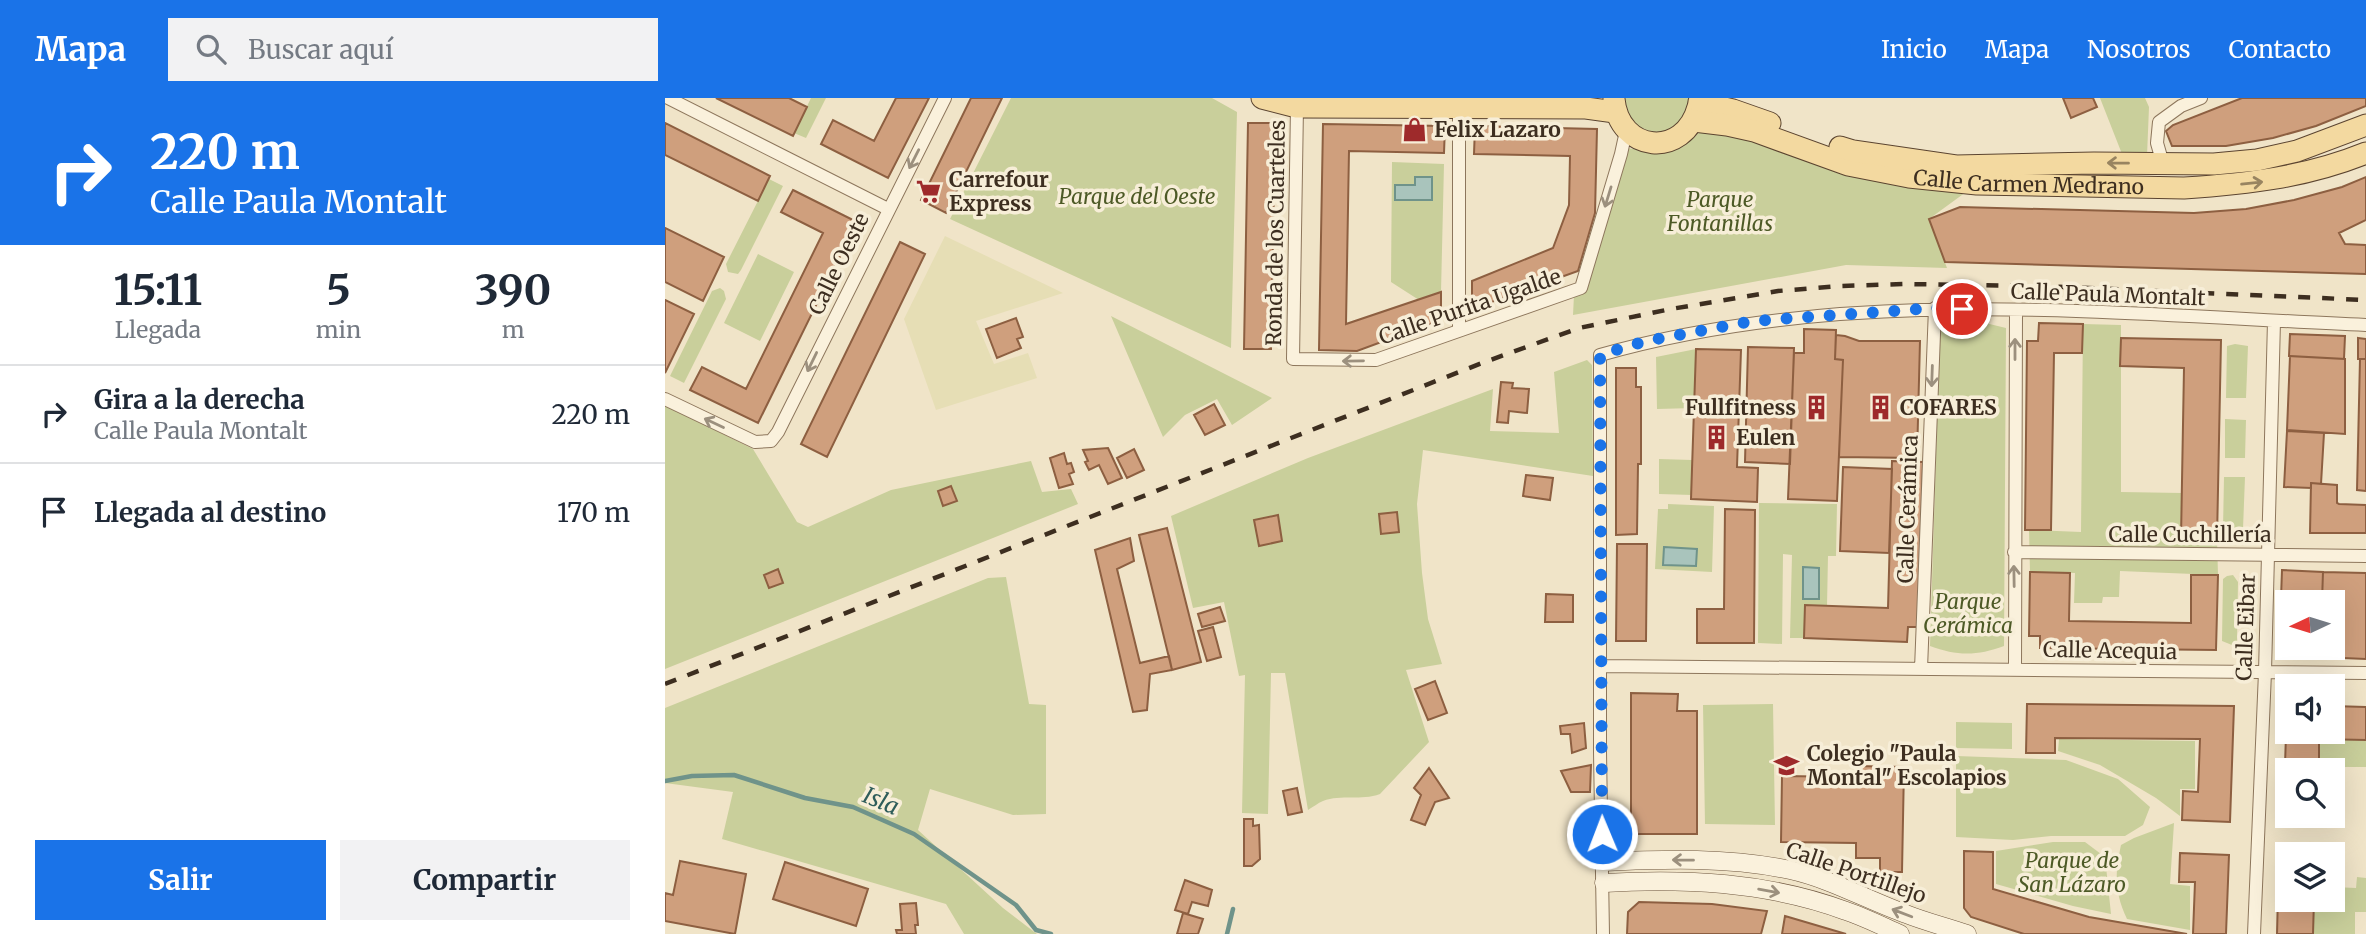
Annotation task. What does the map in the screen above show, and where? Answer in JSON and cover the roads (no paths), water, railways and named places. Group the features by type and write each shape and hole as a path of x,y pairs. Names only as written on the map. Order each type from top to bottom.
{"main road":[{"path":"1262,98 1297,107 1586,108 1615,105 1626,131 1637,139 1650,143 1663,143 1686,131 1697,107"},
{"name":"Calle Carmen Medrano","path":"1697,107 1733,110 1853,152 1956,166 2214,164 2257,160 2297,151 2366,125"},
{"name":"Calle Carmen Medrano","path":"1697,107 1727,125 1754,131 1848,164 1909,177 1977,184 2184,188 2217,186 2262,182 2304,173 2366,153"},
{"name":"Calle Portillejo","path":"1603,862 1678,859 1735,862 1793,871 1849,890 1906,915 1967,934"},
{"name":"Calle Portillejo","path":"1604,883 1681,881 1777,892 1845,910 1900,934"}],"street":[{"path":"668,98 888,209"},
{"name":"Calle Oeste","path":"665,399 755,442 771,441 778,432 945,98"},
{"path":"2164,164 2157,143 2159,122 2181,106 2201,98"},
{"name":"Ronda de los Cuarteles","path":"1293,359 1297,107"},
{"path":"1459,108 1459,330"},
{"name":"Calle Purita Ugalde","path":"1293,359 1376,360 1581,288 1626,131"},
{"name":"Calle Paula Montalt","path":"1601,666 1600,355 1646,341 1753,321 1935,308 2366,325"},
{"name":"Calle Cerámica","path":"1921,669 1935,308"},
{"path":"2015,669 2016,310"},
{"name":"Calle Eibar","path":"2254,934 2265,672 2274,321"},
{"name":"Calle Cuchillería","path":"2014,552 2366,556"},
{"path":"1601,666 1603,934"},
{"name":"Calle Acequia","path":"1601,666 2366,673"}],"water":[{"path":"1415,177 1432,177 1432,200 1395,200 1395,185 1415,185"},
{"path":"1664,547 1697,549 1696,566 1663,565"},
{"path":"1803,567 1819,568 1819,599 1803,599"}],"waterway":[{"name":"Isla","path":"665,781 692,776 734,775 805,798 853,807 914,834 1016,905 1036,930 1051,934"},
{"name":"Isla","path":"1227,934 1233,909"}],"railway":[{"path":"665,684 1482,363 1579,328 1778,291 1840,286 2041,286 2366,300"}],"place":[{"name":"Felix Lazaro","path":"1414,130"},
{"name":"Carrefour Express","path":"929,192"},
{"name":"Fullfitness","path":"1816,408"},
{"name":"COFARES","path":"1880,408"},
{"name":"Eulen","path":"1716,438"},
{"name":"Colegio \"Paula Montal\" Escolapios","path":"1787,766"}],"park label":[{"name":"Parque del Oeste","path":"1137,197"},
{"name":"Parque Fontanillas","path":"1720,212"},
{"name":"Parque Cerámica","path":"1968,614"},
{"name":"Parque de San Lázaro","path":"2072,873"}]}
